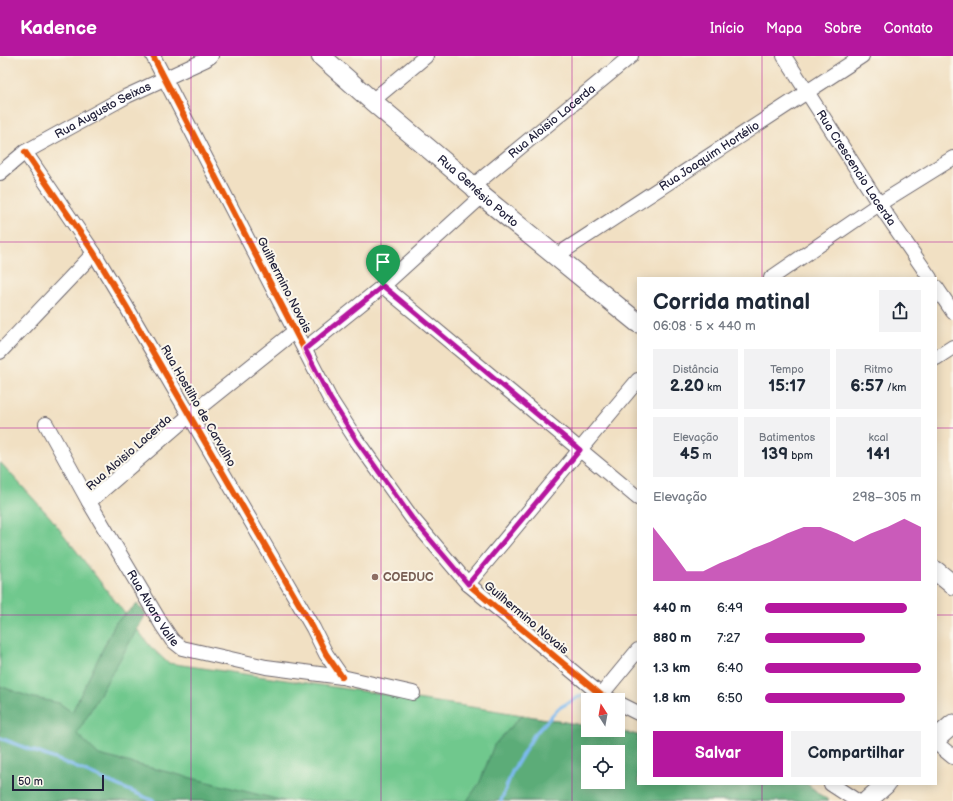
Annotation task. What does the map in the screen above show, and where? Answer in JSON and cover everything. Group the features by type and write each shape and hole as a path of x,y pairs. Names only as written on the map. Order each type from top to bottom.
{"street":[{"name":"Guilhermino Novais","path":"153,56 330,398 357,441 412,518 468,584 600,693"},
{"name":"Rua Augusto Seixas","path":"0,173 25,152 127,96 166,79 211,56"},
{"name":"Rua Genésio Porto","path":"321,56 478,191 637,322"},
{"path":"372,101 426,56"},
{"name":"Rua Aloisio Lacerda","path":"305,349 383,286 478,191 631,56"},
{"name":"Rua Crescencio Lacerda","path":"784,56 879,204 929,277"},
{"name":"Rua Joaquim Hortélio","path":"556,256 862,56"},
{"name":"Rua Hostilho de Carvalho","path":"25,152 94,254 130,313 309,622 326,654 342,677"},
{"path":"772,277 879,204 953,158"},
{"path":"0,352 94,254"},
{"path":"383,286 637,497"},
{"path":"937,288 953,312"},
{"name":"Rua Aloisio Lacerda","path":"90,502 190,415 295,331"},
{"path":"937,357 953,347"},
{"path":"468,584 637,381"},
{"name":"Rua Alvaro Valle","path":"46,424 162,625 177,645 182,648 266,667 342,677 413,692"},
{"path":"609,693 637,652"},
{"path":"625,706 637,712"},
{"path":"937,738 953,724"},
{"path":"937,744 953,757"},
{"path":"833,785 857,801"},
{"path":"867,801 885,785"}],"green space":[{"path":"0,462 50,517 150,646 168,663 492,710 581,725 581,737 625,737 625,733 637,735 637,785 808,785 829,801 0,801"},
{"path":"137,604 146,614 77,734 99,755 284,801 0,801 0,686 30,697 59,703 72,712 116,622"},
{"path":"522,715 581,725 581,737 625,737 625,733 637,735 637,785 808,785 829,801 467,801 480,782 494,745"}],"waterway":[{"path":"501,801 512,772 534,735 559,708 581,696"},
{"path":"0,738 68,764 154,801"}],"cycle path":[{"path":"153,56 330,399 357,441 412,518 468,584 599,693"},
{"path":"25,152 94,253 313,628 326,654 342,677"}],"place":[{"name":"COEDUC","path":"375,577"}],"route":[{"path":"383,286 580,450 468,584 412,518 357,441 330,398 305,349 383,286"}]}
